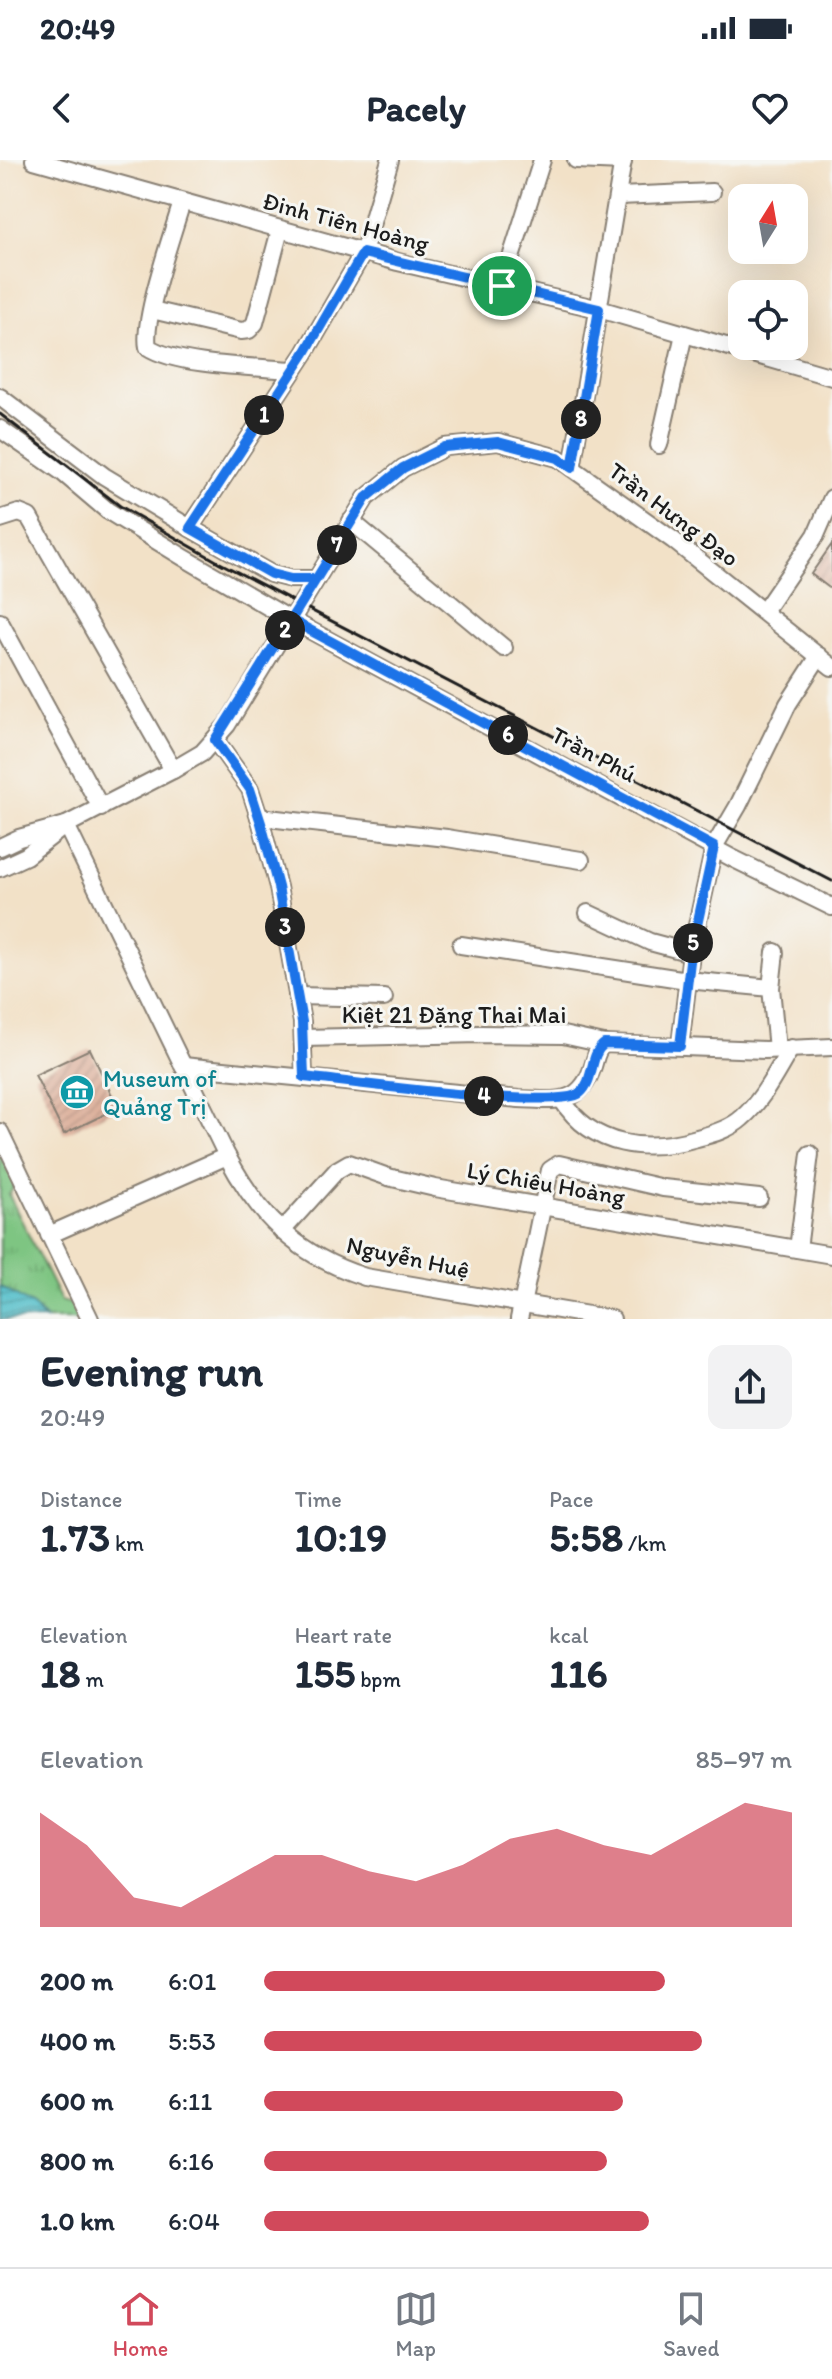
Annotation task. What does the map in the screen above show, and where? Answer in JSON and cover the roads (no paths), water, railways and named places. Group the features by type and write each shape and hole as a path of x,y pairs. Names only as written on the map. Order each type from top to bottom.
{"street":[{"name":"Đinh Tiên Hoàng","path":"34,160 79,166 182,202 280,230 599,309 832,377"},
{"path":"190,528 293,370 363,253 390,160"},
{"path":"502,286 542,160"},
{"path":"572,468 623,161 576,160"},
{"path":"619,196 712,192"},
{"path":"182,202 152,310 147,345 158,352 214,363 293,370"},
{"path":"152,310 241,331 249,330 255,323 280,230"},
{"path":"659,445 684,334"},
{"path":"0,397 104,476 190,528 271,574 291,579 316,579"},
{"name":"Trần Phú","path":"0,429 62,472 128,525 291,620 732,858 832,907"},
{"name":"Trần Hưng Đạo","path":"0,847 19,838 66,825 202,753 215,740 366,498 403,468 445,447 498,442 558,458 673,540 825,661"},
{"path":"764,611 816,535 832,498"},
{"path":"0,519 19,513 29,517 173,770"},
{"path":"351,521 504,648"},
{"path":"0,622 101,808"},
{"path":"680,1046 691,953 714,847 738,806 788,704 825,661"},
{"path":"215,740 250,789 278,887 303,1038 304,1077"},
{"path":"259,817 447,838 581,860"},
{"name":"Trần Hưng Đạo","path":"0,868 26,856 66,825"},
{"name":"Nguyễn Huệ","path":"66,825 227,1156 254,1203 282,1231 313,1255 339,1269 365,1277 521,1312 612,1319"},
{"path":"588,913 650,942 691,953"},
{"path":"461,945 687,980 771,988"},
{"path":"562,1100 581,1125 604,1138 639,1146 676,1144 723,1130 743,1118 764,1091 784,1048 771,988 775,952"},
{"path":"297,996 384,998"},
{"name":"Kiệt 21 Đặng Thai Mai","path":"303,1038 563,1035 604,1044 832,1047"},
{"path":"183,1066 519,1099 562,1100 580,1093 588,1082 598,1048 604,1044"},
{"path":"0,1132 90,1319"},
{"path":"798,1249 810,1154"},
{"path":"49,1235 227,1156"},
{"name":"Lý Chiêu Hoàng","path":"282,1231 337,1170 349,1163 413,1184 832,1255"},
{"path":"521,1312 550,1170 559,1164 663,1188 759,1198"}],"water":[{"path":"0,1286 33,1306 46,1319 0,1319"}],"railway":[{"path":"0,414 120,506 220,563 832,881"}],"place":[{"name":"Museum of Quảng Trị","path":"77,1092"}]}
